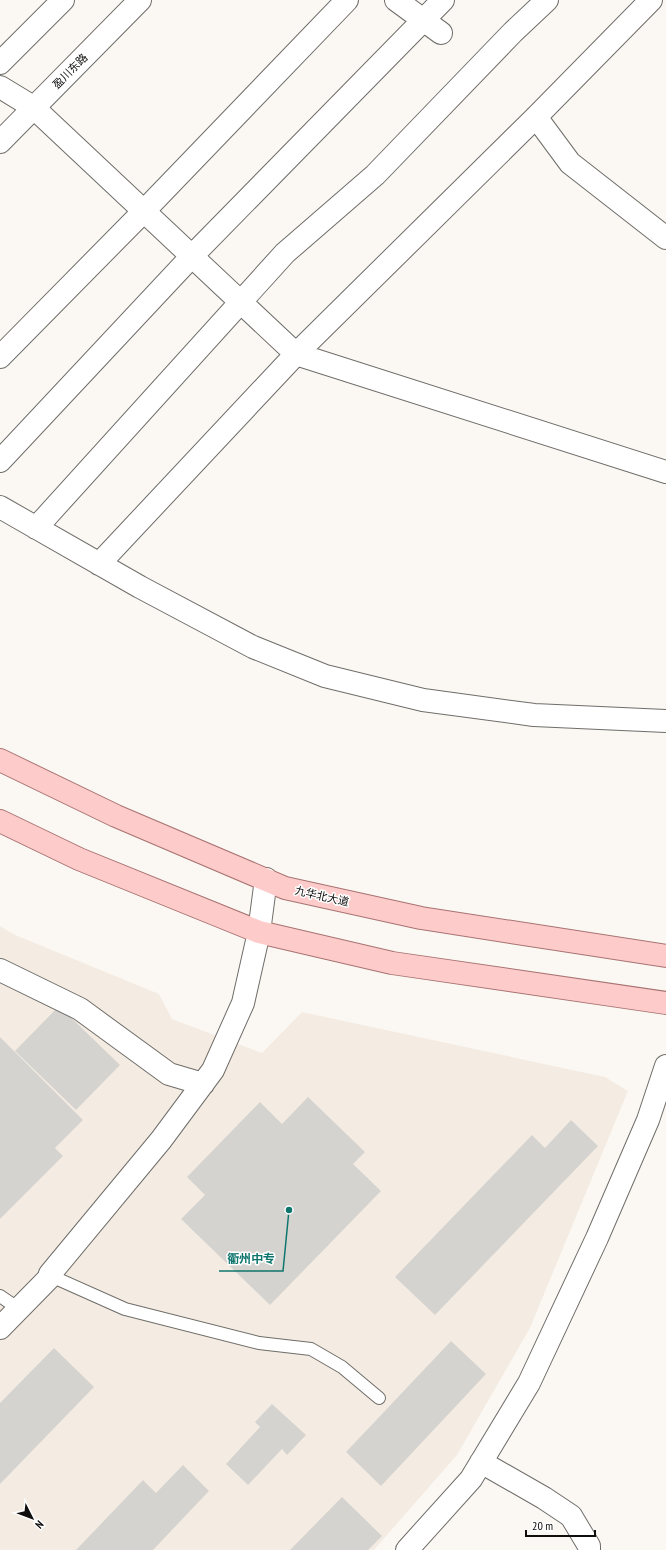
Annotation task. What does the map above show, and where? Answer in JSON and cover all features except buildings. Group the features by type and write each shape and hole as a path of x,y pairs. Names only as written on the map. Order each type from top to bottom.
{"main road":[{"name":"九华北大道","path":"0,760 116,816 285,888 421,918 666,956"},
{"path":"0,821 79,859 259,932 392,963 666,1003"}],"street":[{"path":"0,63 62,0"},
{"name":"盈川东路","path":"0,142 140,0"},
{"path":"0,357 144,211 347,0"},
{"path":"396,0 441,33"},
{"path":"0,461 192,256 443,0"},
{"path":"36,528 285,253 375,175 513,32 547,0"},
{"path":"99,564 296,354 536,117 651,0"},
{"path":"0,87 33,107 296,354 666,472"},
{"path":"536,117 570,163 666,238"},
{"path":"0,507 99,564 253,647 325,676 430,701 534,715 666,721"},
{"path":"0,1328 51,1276 50,1274 161,1140 213,1070 243,1003 259,932 266,880"},
{"path":"0,970 80,1009 169,1074 203,1084"},
{"path":"407,1550 471,1479 529,1383 597,1238 645,1127 666,1066"},
{"path":"481,1462 544,1498 571,1516 589,1546 589,1550"}],"lane":[{"path":"51,1276 125,1310 259,1343 310,1350 342,1367 379,1398"},
{"path":"0,1296 19,1309"}],"shaded area":[{"path":"0,926 13,934 159,994 172,1019 262,1053 302,1012 605,1077 628,1091 530,1328 457,1455 374,1550 0,1550"}],"place":[{"name":"衢州中专","path":"289,1210"}]}
